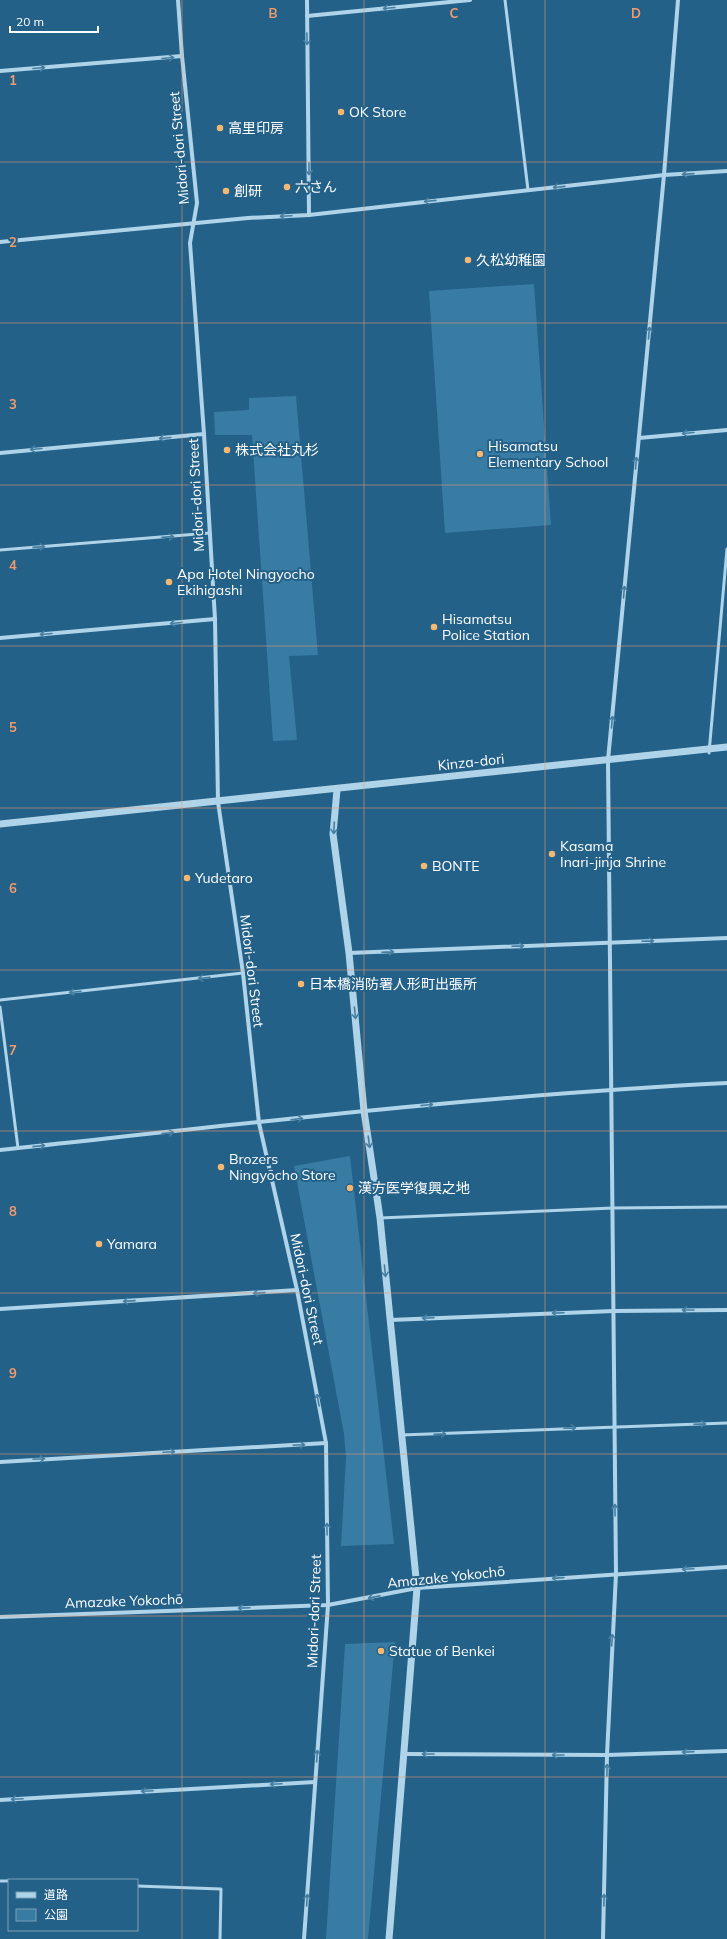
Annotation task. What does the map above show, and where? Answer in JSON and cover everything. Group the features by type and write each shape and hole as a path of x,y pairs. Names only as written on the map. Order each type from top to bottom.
{"street":[{"name":"Midori-dori Street","path":"178,0 182,56 197,203 192,224 190,243 210,533 214,619 218,802 243,974 259,1124 297,1290 326,1443 328,1605 304,1939"},
{"path":"307,0 309,215"},
{"path":"307,16 470,0"},
{"path":"603,1939 607,1755 616,1574 613,1208 610,1089 611,942 608,760 664,175 678,0"},
{"path":"0,71 182,56"},
{"path":"0,242 192,224 309,215 664,175 727,171"},
{"path":"639,438 727,430"},
{"path":"0,453 204,434"},
{"path":"0,638 214,619"},
{"name":"Kinza-dori","path":"0,824 337,790 608,760 709,751 727,747"},
{"path":"337,790 333,834 349,953 364,1111 380,1218 417,1588 389,1939"},
{"path":"349,953 727,938"},
{"path":"0,1150 259,1124 364,1111 610,1089 727,1083"},
{"path":"0,1309 297,1290"},
{"path":"389,1320 614,1311 727,1310"},
{"path":"0,1462 326,1443"},
{"name":"Amazake Yokochō","path":"0,1617 328,1605 417,1588 727,1567"},
{"path":"404,1754 607,1755 727,1751"},
{"path":"0,1800 315,1782"}],"lane":[{"path":"505,0 528,190"},
{"path":"0,550 210,533"},
{"path":"709,751 727,549"},
{"path":"0,1000 243,974"},
{"path":"0,1007 18,1148"},
{"path":"380,1218 613,1208 727,1207"},
{"path":"401,1435 727,1423"},
{"path":"138,1886 221,1889 220,1939"}],"green space":[{"path":"534,284 551,525 445,533 429,291"},
{"path":"296,396 318,655 289,656 297,740 273,741 252,435 215,435 214,412 249,410 249,398"},
{"path":"350,1156 394,1544 341,1546 346,1457 344,1434 294,1166"},
{"path":"395,1642 368,1939 326,1939 345,1644"}],"place":[{"name":"OK Store","path":"341,112"},
{"name":"高里印房","path":"220,128"},
{"name":"六さん","path":"287,187"},
{"name":"創研","path":"226,191"},
{"name":"久松幼稚園","path":"468,260"},
{"name":"株式会社丸杉","path":"227,450"},
{"name":"Hisamatsu Elementary School","path":"480,454"},
{"name":"Apa Hotel Ningyocho Ekihigashi","path":"169,582"},
{"name":"Hisamatsu Police Station","path":"434,627"},
{"name":"Kasama Inari-jinja Shrine","path":"552,854"},
{"name":"BONTE","path":"424,866"},
{"name":"Yudetaro","path":"187,878"},
{"name":"日本橋消防署人形町出張所","path":"301,984"},
{"name":"Brozers Ningyōcho Store","path":"221,1167"},
{"name":"漢方医学復興之地","path":"350,1188"},
{"name":"Yamara","path":"99,1244"},
{"name":"Statue of Benkei","path":"381,1651"}]}
